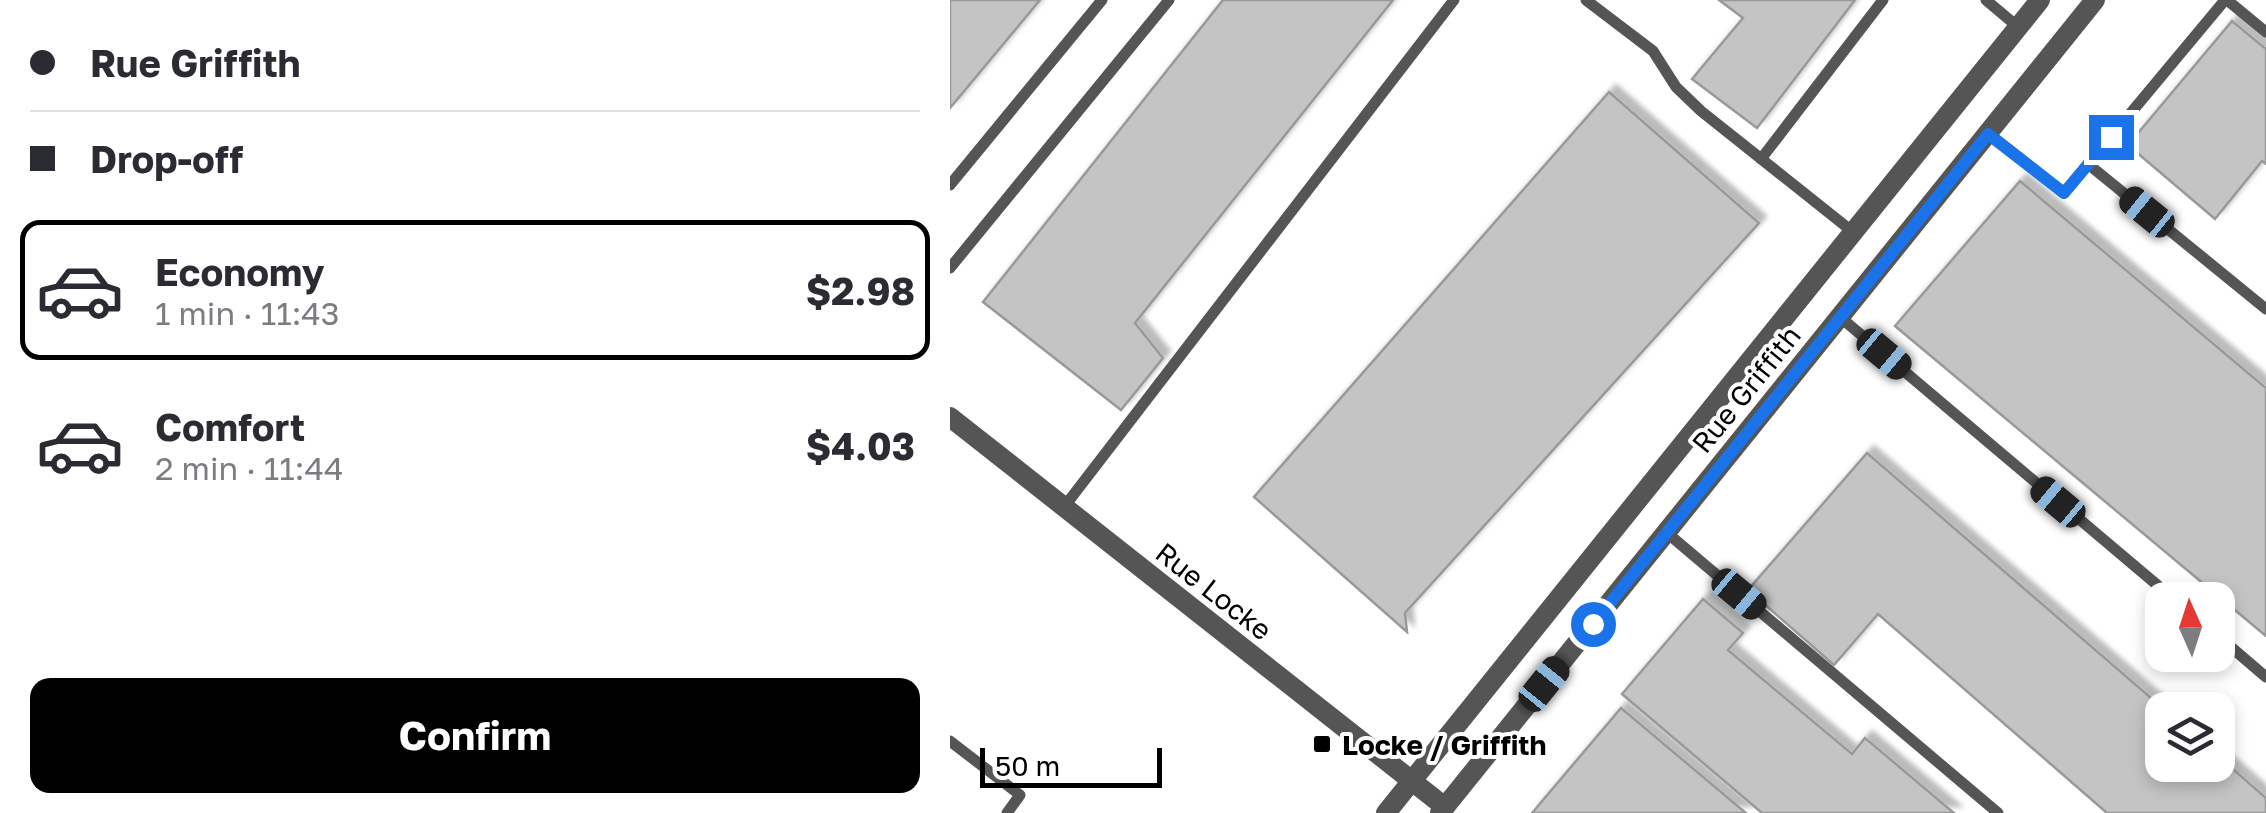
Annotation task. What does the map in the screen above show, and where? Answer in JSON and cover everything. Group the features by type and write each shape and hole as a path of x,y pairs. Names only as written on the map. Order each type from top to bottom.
{"street":[{"name":"Rue Griffith","path":"1386,813 2040,0"},
{"name":"Rue Griffith","path":"1442,810 2096,0"},
{"name":"Rue Locke","path":"950,417 1442,810"}],"lane":[{"path":"950,185 1102,0"},
{"path":"950,268 1169,0"},
{"path":"1064,507 1454,0"},
{"path":"1586,0 1654,51 1676,87 1853,232"},
{"path":"1761,159 1883,0"},
{"path":"1986,0 2018,27"},
{"path":"1988,134 2064,193 2226,0 2266,32"},
{"path":"2088,164 2266,309"},
{"path":"1840,317 2154,582"},
{"path":"1666,532 1998,813"},
{"path":"2235,651 2266,677"},
{"path":"950,740 1020,796 1008,813"}],"building":[{"path":"950,0 1040,0 950,108"},
{"path":"1223,0 1393,0 1135,323 1163,358 1121,410 983,302"},
{"path":"1719,0 1855,0 1757,128 1692,79 1743,18"},
{"path":"2232,21 2266,49 2266,164 2262,161 2215,219 2128,145"},
{"path":"1609,92 1759,223 1405,613 1407,632 1254,497"},
{"path":"2020,181 2266,388 2266,636 2235,610 2235,582 2201,582 1895,326"},
{"path":"1867,453 2145,693 2145,782 2235,782 2235,771 2266,798 2266,813 2107,813 1878,614 1834,665 1748,590"},
{"path":"1703,599 1743,633 1728,650 1852,754 1865,738 1954,813 1762,813 1622,694"},
{"path":"1621,708 1746,813 1532,813"}],"place":[{"name":"Locke / Griffith","path":"1322,744"}],"route":[{"path":"1593,624 1988,134 2064,193 2111,137"}]}
